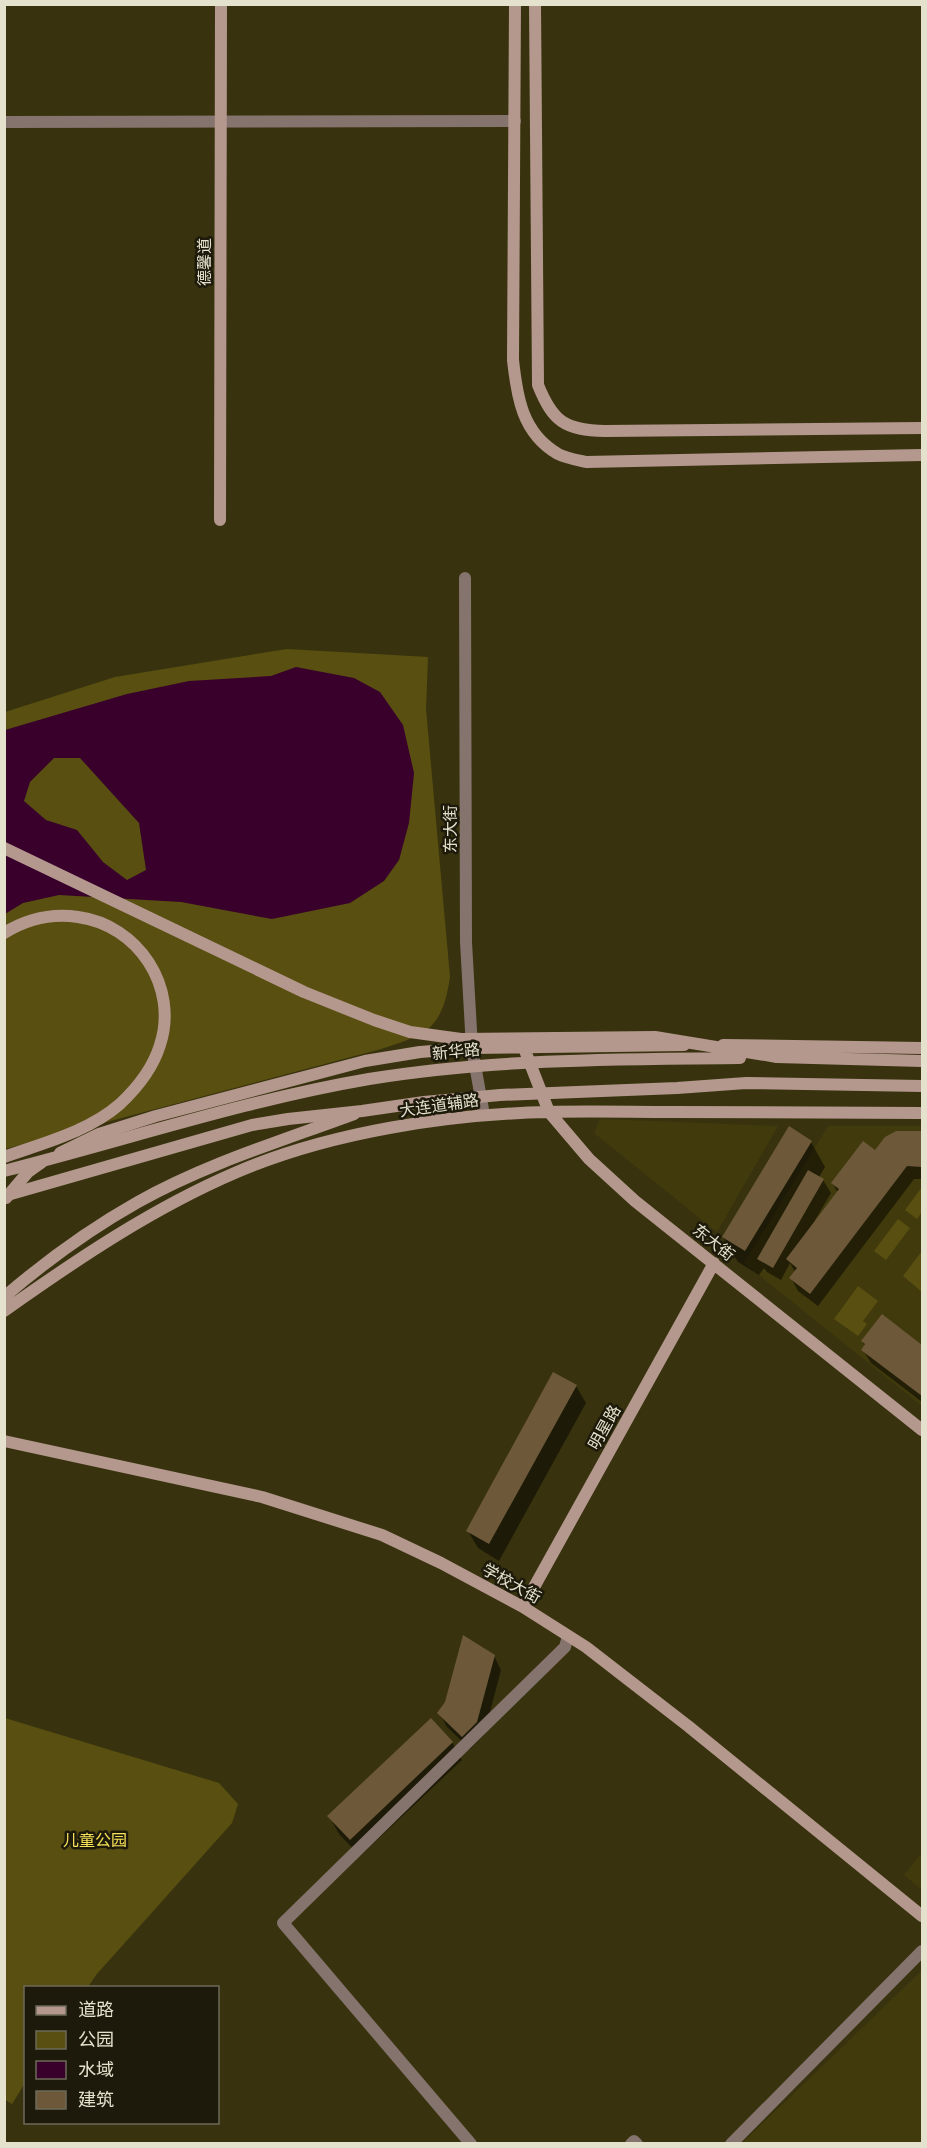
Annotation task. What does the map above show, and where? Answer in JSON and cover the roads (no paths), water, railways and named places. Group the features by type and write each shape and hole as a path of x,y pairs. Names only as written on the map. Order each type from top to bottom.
{"street":[{"name":"德馨道","path":"220,520 221,4"},
{"path":"515,4 514,370 516,392 525,418 541,440 560,454 586,462 922,455"},
{"path":"535,4 538,385 547,408 559,421 583,431 922,428"},
{"path":"4,122 514,121"},
{"name":"东大街","path":"465,578 466,942 472,1048 484,1115"},
{"path":"4,848 304,992 410,1032 460,1039 655,1037 777,1057"},
{"path":"4,933 27,921 52,916 83,918 114,928 133,942 146,958 159,985 164,1010 163,1035 154,1060 139,1084 120,1104 87,1125 52,1141 4,1157"},
{"path":"4,1198 28,1172 41,1162 99,1134 156,1116 365,1061 420,1052 472,1048 788,1044 922,1048"},
{"name":"东大街","path":"524,1048 549,1112 589,1159 635,1201 922,1430"},
{"name":"新华路","path":"4,1171 325,1087 465,1066 514,1062 777,1057 922,1061"},
{"path":"4,1198 252,1125 424,1102 500,1095 746,1083 922,1086"},
{"path":"4,1297 75,1241 140,1201 206,1169 362,1111"},
{"name":"大连道辅路","path":"4,1311 77,1259 132,1224 238,1171 305,1148 377,1130 484,1115 549,1112 922,1113"},
{"name":"明星路","path":"523,1607 714,1263"},
{"name":"学校大街","path":"4,1441 262,1497 382,1535 441,1563 523,1607 586,1647 688,1726 922,1916"},
{"path":"471,2144 283,1923 566,1647 568,1636"},
{"path":"730,2144 922,1951"},
{"path":"631,2144 634,2141 637,2144"}],"water":[{"path":"296,667 354,678 380,692 403,725 414,773 409,823 399,860 384,881 350,903 272,919 181,902 59,895 23,903 5,914 5,730 127,694 189,681 271,676","holes":["54,758 80,758 139,823 146,870 127,880 103,862 77,830 46,820 24,801 30,782"]}],"park label":[{"name":"儿童公园","path":"95,1840"}]}
